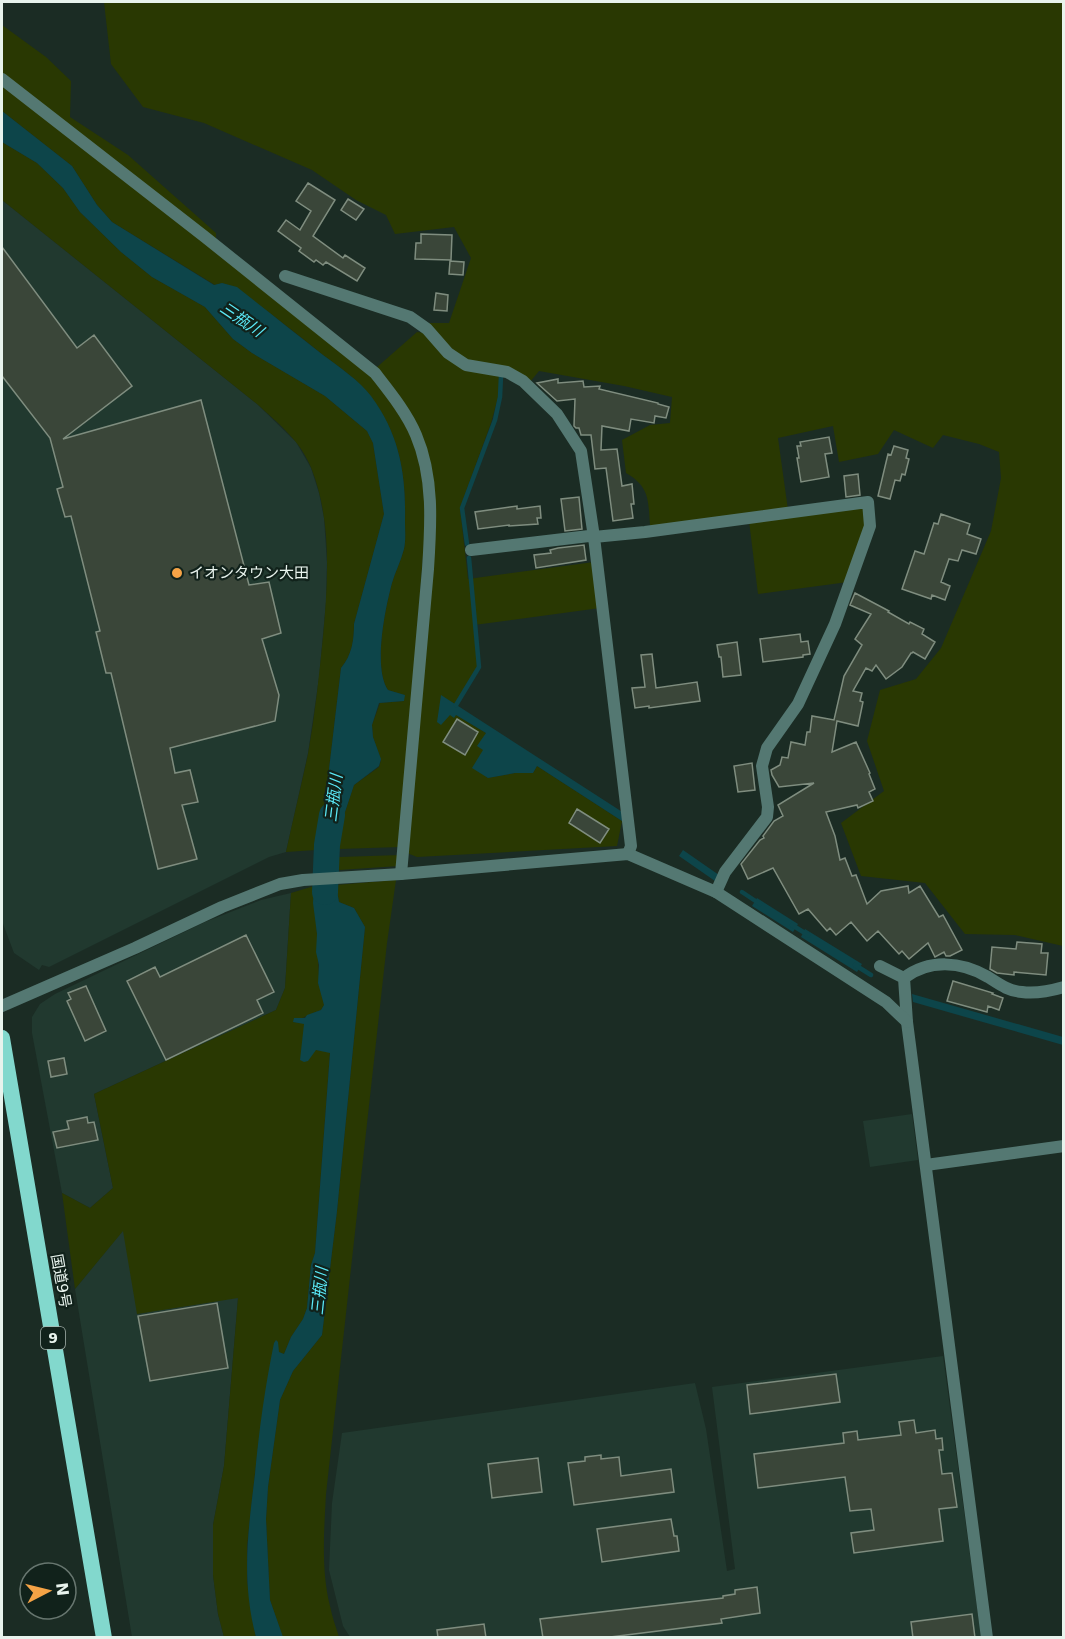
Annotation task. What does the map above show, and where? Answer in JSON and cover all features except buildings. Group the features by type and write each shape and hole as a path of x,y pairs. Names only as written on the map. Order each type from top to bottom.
{"highway":[{"name":"国道9号","path":"2,1038 105,1638"}],"street":[{"path":"2,79 223,250 375,373 394,397 416,434 426,467 430,496 430,526 401,874"},
{"path":"285,276 410,317 426,329 448,353 466,365 507,372 523,381 557,414 581,451 594,537 631,846 628,854"},
{"path":"471,550 589,536 657,531 868,502 870,526 835,624 798,704 767,748 762,766 768,817 724,874 717,889"},
{"path":"2,1006 280,884 303,880 401,874 628,854 717,889 885,1002 907,1022"},
{"path":"904,978 915,970 942,964 967,968 1000,986 1021,992 1050,991 1064,987"},
{"path":"880,966 904,978"},
{"path":"904,978 907,1022 987,1638"},
{"path":"926,1165 1064,1146"}],"shaded area":[{"path":"2,200 257,404 296,442 311,468 319,493 324,518 327,563 319,678 308,753 286,852 269,857 49,967 42,965 39,970 14,953 2,921"},
{"path":"291,893 285,988 276,1010 94,1094 113,1188 90,1208 62,1193 32,1033 32,1017 40,1004 55,994 205,922 261,900"},
{"path":"912,1114 918,1160 870,1167 863,1121"},
{"path":"123,1230 238,1298 224,1466 213,1525 213,1575 218,1614 224,1637 132,1637 75,1289"},
{"path":"943,1356 981,1637 350,1637 343,1626 329,1570 332,1503 342,1433 695,1383 706,1429 727,1571 735,1569 712,1387"}],"green space":[{"path":"104,2 1063,2 1063,946 1015,935 965,934 925,883 861,876 841,823 884,791 867,741 880,690 916,679 941,648 991,531 1001,478 999,452 979,444 943,435 933,448 894,430 878,454 839,462 833,426 778,438 788,510 655,528 650,525 648,501 644,489 626,473 622,440 650,425 670,423 672,397 539,371 530,382 473,364 460,357 427,323 449,323 471,258 454,227 395,234 386,215 356,200 312,170 204,123 143,107 111,64"},
{"path":"2,25 46,57 71,81 70,117 128,155 216,233 216,247 378,382 414,439 423,478 426,518 400,847 339,849 341,824 354,785 379,767 381,760 373,737 372,725 380,703 404,701 404,695 388,690 381,668 386,608 405,539 402,472 389,426 371,397 355,380 237,288 222,283 215,285 112,222 97,205 72,166 2,111"},
{"path":"2,142 37,163 63,188 80,212 121,252 152,277 205,307 233,339 252,353 325,396 367,431 373,443 384,514 354,624 352,647 341,668 325,803 316,850 286,852 315,710 326,595 326,531 318,490 308,460 289,434 257,404 2,200"},
{"path":"417,332 425,333 445,354 500,374 499,394 491,423 460,508 468,579 594,562 600,608 474,625 478,667 455,704 441,696 450,715 456,715 486,733 483,750 487,778 515,773 533,773 537,766 622,821 617,846 417,857 407,853 433,562 427,457 376,368"},
{"path":"861,505 868,521 848,582 758,594 749,521"},
{"path":"401,855 399,866 339,870 339,857"},
{"path":"396,880 387,943 326,1494 325,1579 339,1637 283,1638 270,1600 266,1519 268,1487 280,1400 293,1371 322,1335 337,1211 365,927 354,908 339,902 336,885"},
{"path":"314,886 319,970 324,1005 321,1010 293,1022 304,1023 316,1050 330,1052 315,1253 311,1265 307,1308 284,1354 279,1352 258,1446 247,1546 247,1581 256,1637 224,1637 218,1614 213,1575 213,1525 224,1466 238,1298 137,1314 123,1231 75,1289 62,1193 90,1208 113,1188 94,1094 276,1010 285,988 291,893"}],"water":[{"path":"2,111 72,166 97,205 112,222 214,285 222,283 237,287 349,374 371,396 389,426 402,472 405,539 386,608 381,668 388,690 405,695 404,701 379,703 372,725 373,737 381,759 379,766 354,785 341,824 339,849 316,850 325,803 341,668 352,647 354,624 384,514 373,443 367,431 325,396 252,353 233,339 205,307 152,277 121,252 80,212 63,188 37,163 2,142"},
{"path":"441,695 627,815 622,821 537,766 533,773 515,773 488,778 472,768 483,750 477,746 486,733 456,715 454,718 450,715 441,725 437,722"},
{"path":"683,850 719,875 715,881 679,856"},
{"path":"316,857 339,857 339,870 314,872"},
{"path":"336,885 339,902 354,908 365,927 337,1211 322,1335 293,1371 280,1400 268,1487 266,1519 270,1600 283,1637 256,1637 251,1616 247,1556 260,1425 274,1343 276,1340 278,1342 279,1352 284,1354 307,1308 311,1265 315,1253 330,1053 316,1050 308,1061 300,1060 304,1024 293,1022 294,1018 305,1018 321,1010 324,1005 318,983 314,886"},
{"path":"757,898 798,924 793,932 752,906"},
{"path":"805,929 862,964 857,972 801,937"},
{"path":"912,994 1063,1037 1063,1045 913,1002"}],"waterway":[{"path":"467,544 462,508 495,420 500,397 501,376"},
{"path":"456,705 479,667 469,558"},
{"name":"三瓶川","path":"325,892 327,845 332,815"},
{"path":"742,892 760,904"},
{"path":"792,925 808,935"},
{"path":"855,965 871,975"}],"place":[{"name":"イオンタウン大田","path":"177,573"}]}
